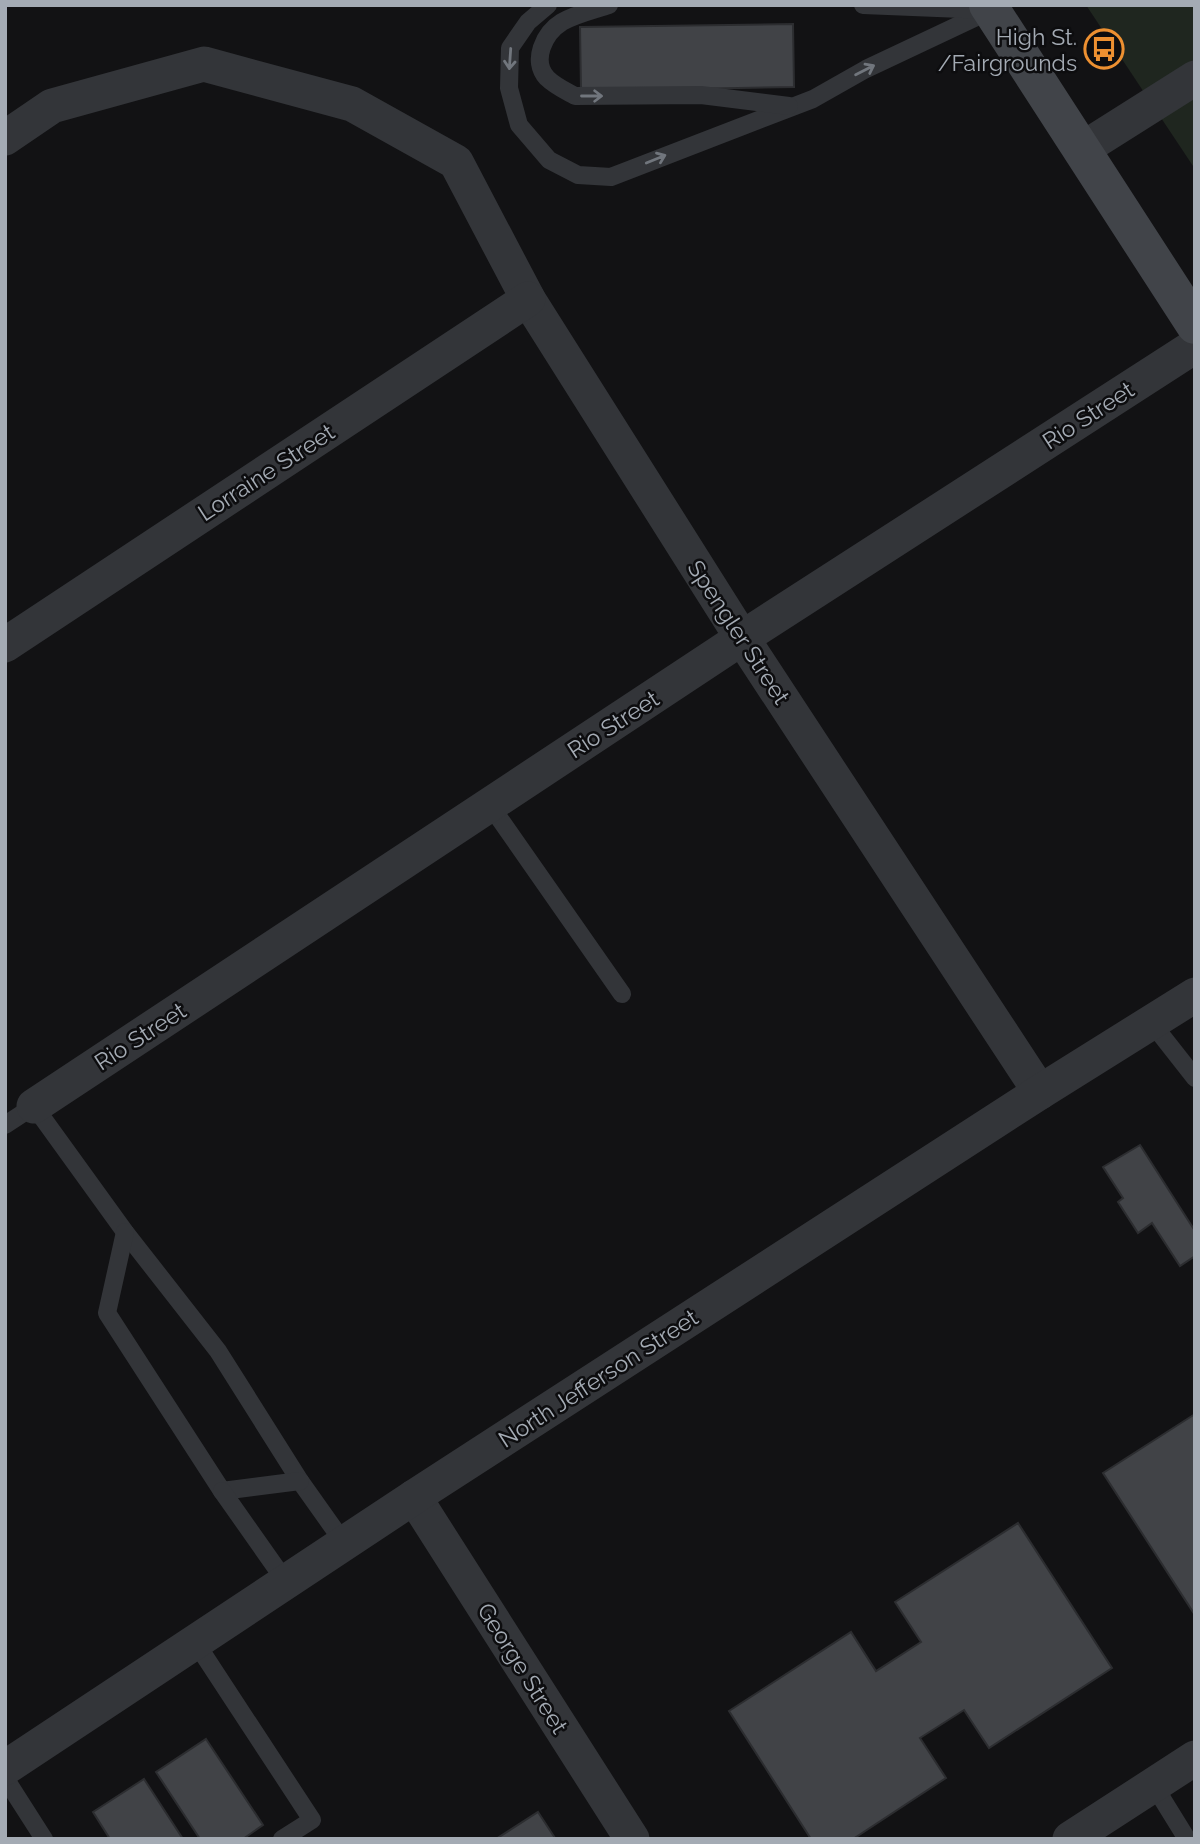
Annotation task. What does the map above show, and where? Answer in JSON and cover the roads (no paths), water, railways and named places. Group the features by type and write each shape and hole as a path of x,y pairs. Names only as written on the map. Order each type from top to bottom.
{"street":[{"path":"989,8 1195,325"},
{"name":"Spengler Street","path":"5,138 52,106 204,64 352,104 456,162 528,299 742,638 1040,1092"},
{"path":"1081,149 1195,78"},
{"name":"Lorraine Street","path":"5,645 528,299"},
{"name":"Rio Street","path":"34,1106 742,638 1195,346"},
{"name":"North Jefferson Street","path":"5,1768 414,1497 1040,1092 1195,995"},
{"name":"George Street","path":"414,1497 632,1839"},
{"path":"1069,1839 1195,1758"}],"lane":[{"path":"548,5 528,22 510,48 509,88 519,125 550,160 578,175 611,177 813,99 866,69 989,8"},
{"path":"609,5 561,23 548,34 539,64 546,77 561,89 575,96 701,95 793,107"},
{"path":"863,5 989,8"},
{"path":"490,805 622,994"},
{"path":"1151,1022 1195,1078"},
{"path":"5,1125 34,1106 125,1232 218,1351 300,1481 344,1543"},
{"path":"125,1232 107,1313 222,1491 286,1582"},
{"path":"222,1491 300,1481"},
{"path":"197,1643 312,1820 282,1839"},
{"path":"5,1778 44,1839"},
{"path":"1153,1784 1187,1839"}],"place":[{"name":"High St. /Fairgrounds","path":"1104,49"}]}
